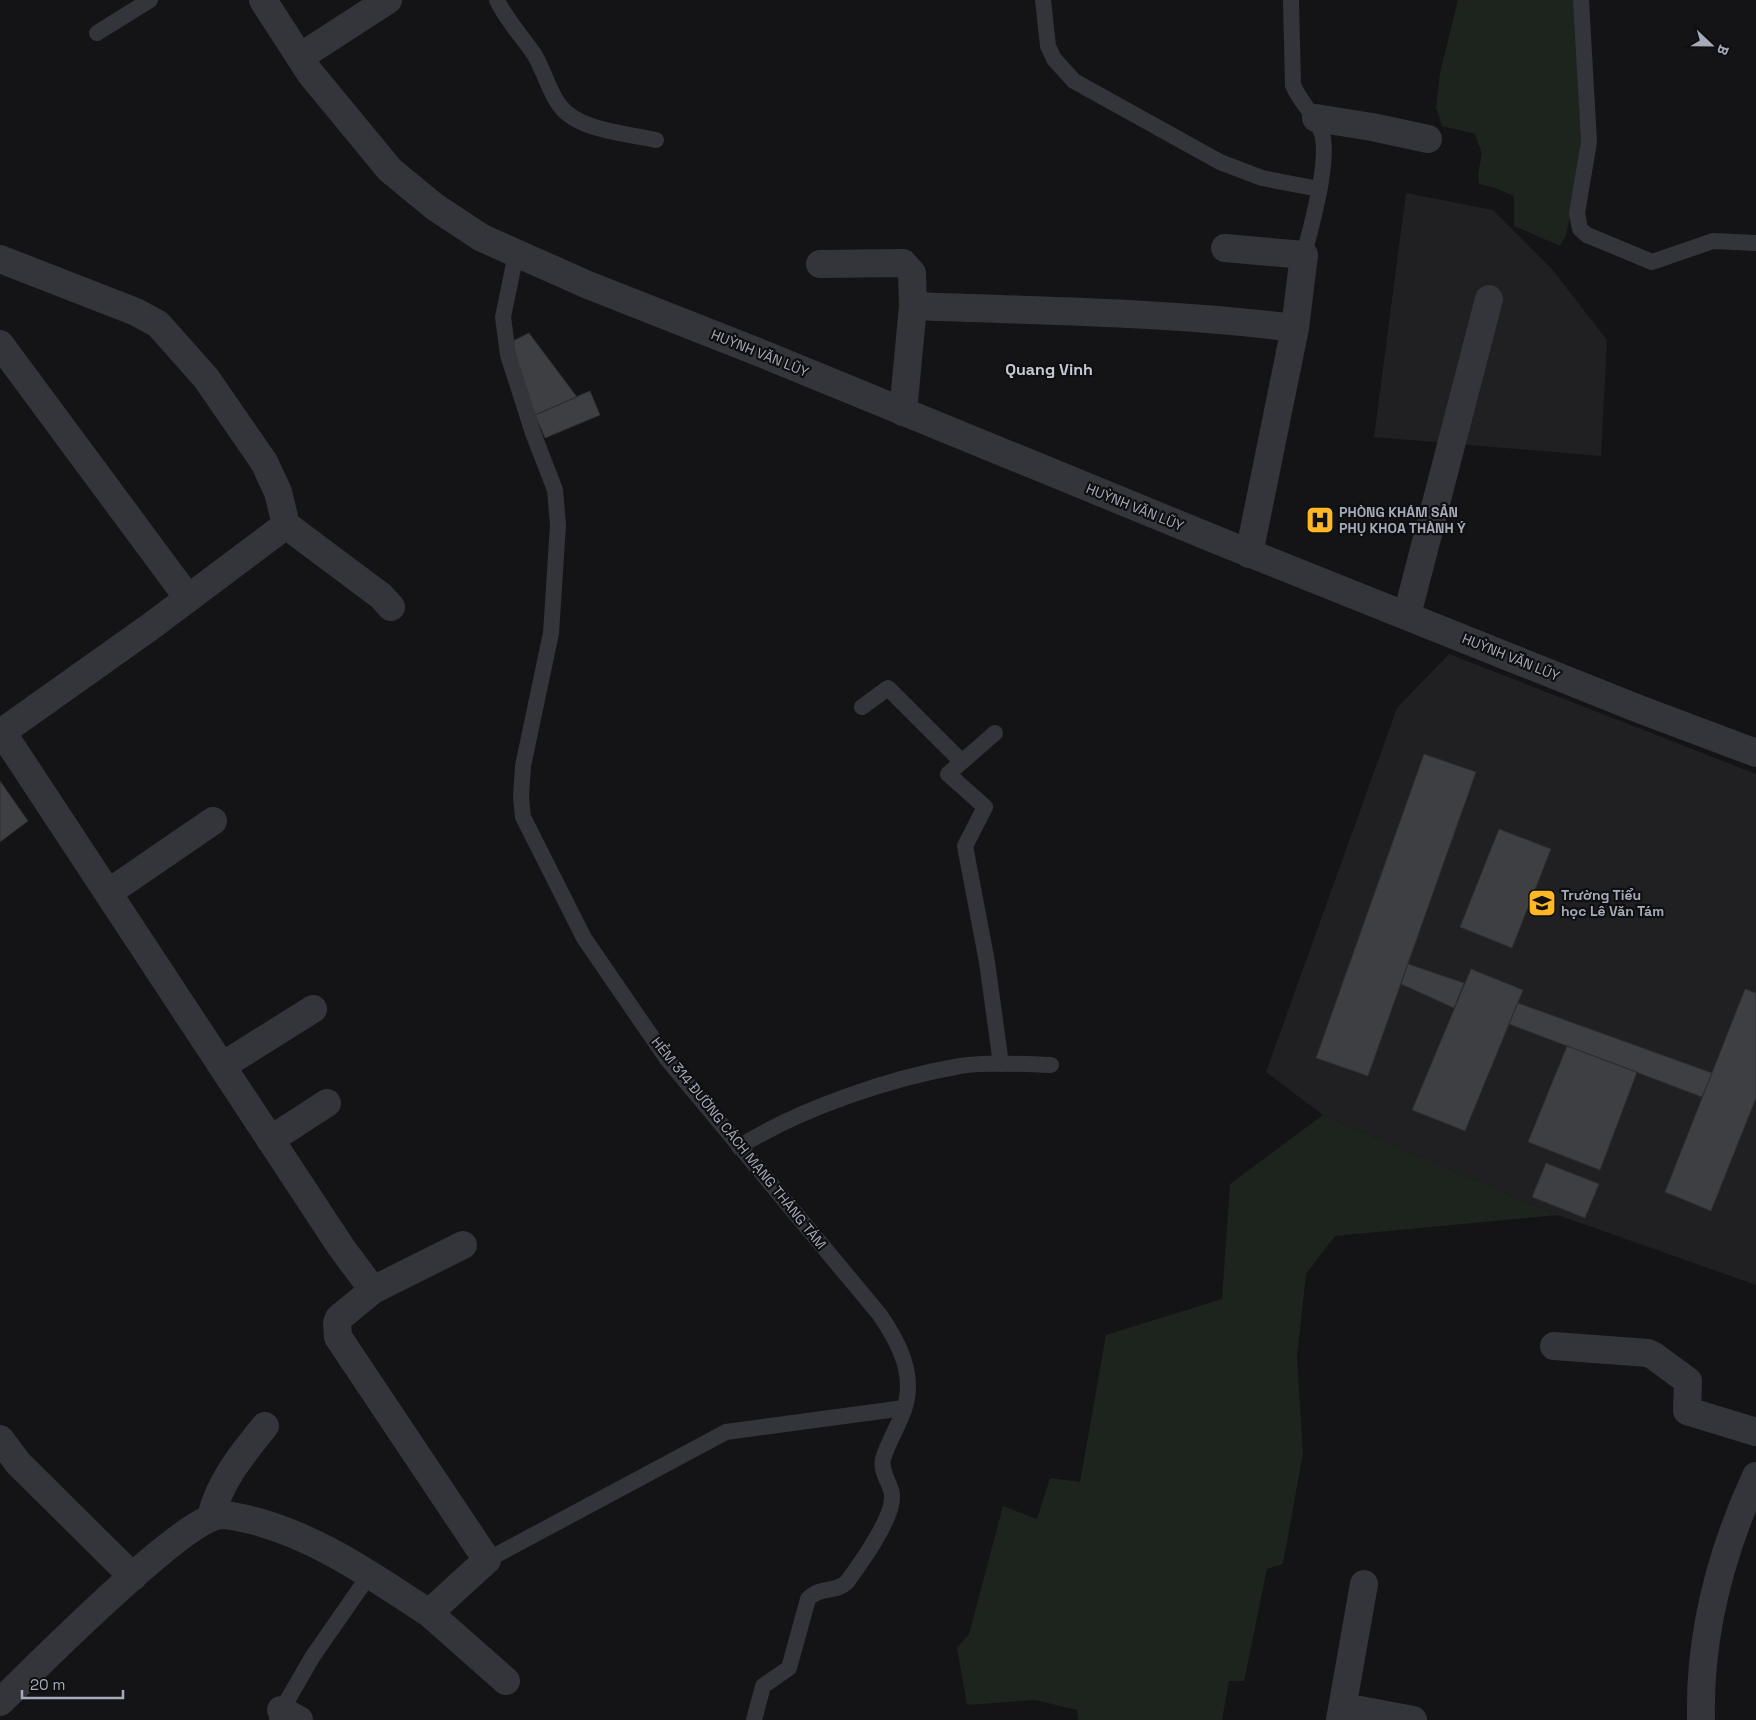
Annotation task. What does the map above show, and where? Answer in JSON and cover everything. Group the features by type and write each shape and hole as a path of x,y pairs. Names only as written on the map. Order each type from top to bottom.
{"street":[{"name":"HUỲNH VĂN LŨY","path":"263,0 315,80 390,170 436,207 482,238 588,285 1249,554 1639,709 1756,753"},
{"path":"300,57 388,0"},
{"path":"1316,118 1428,139"},
{"path":"1225,248 1304,255 1295,328 1249,554"},
{"path":"0,259 136,312 158,324 206,378 264,462 278,492 286,525 381,596 391,608"},
{"path":"820,264 903,263 912,273 913,306 903,412"},
{"path":"1406,615 1489,299"},
{"path":"913,306 1144,315 1238,321 1295,328"},
{"path":"0,344 188,598"},
{"path":"286,525 1,732 340,1247 373,1290"},
{"path":"108,893 214,821"},
{"path":"222,1066 313,1009"},
{"path":"270,1140 327,1103"},
{"path":"429,1613 488,1560 338,1337 337,1323 339,1318 373,1290 463,1245"},
{"path":"1554,1346 1648,1353 1688,1381 1687,1411 1756,1432"},
{"path":"211,1517 215,1501 238,1459 265,1426"},
{"path":"0,1439 24,1470 133,1577"},
{"path":"1701,1720 1700,1693 1709,1625 1725,1552 1756,1476"},
{"path":"0,1702 169,1545 211,1517 223,1515 240,1517 274,1526 321,1547 370,1574 429,1613 506,1680"},
{"path":"1364,1584 1342,1714 1413,1720"}],"lane":[{"path":"97,33 150,0"},
{"path":"498,0 534,54 548,78 554,96 567,114 596,127 656,140"},
{"path":"1043,0 1048,46 1054,59 1074,81 1220,162 1262,178 1319,189"},
{"path":"1292,0 1293,85 1297,95 1316,118 1322,136 1323,150 1319,189 1304,255"},
{"path":"1582,0 1588,142 1577,213 1580,229 1587,235 1652,262 1713,241 1756,242"},
{"name":"HẺM 314 ĐƯỜNG CÁCH MẠNG THÁNG TÁM","path":"516,254 503,317 508,355 533,433 555,490 558,525 551,633 523,766 521,797 523,817 584,938 667,1059 880,1315 892,1333 907,1371 909,1388 904,1408 883,1460 884,1473 890,1487 892,1499 883,1526 847,1582 840,1588 816,1591 808,1599 789,1668 763,1686 754,1720"},
{"path":"862,707 888,688 962,761"},
{"path":"995,733 948,774 985,807 965,846 987,962 1001,1064"},
{"path":"739,1147 771,1127 806,1112 900,1080 961,1066 1001,1064 1051,1065"},
{"path":"488,1560 726,1432 904,1408"},
{"path":"286,1717 313,1656 370,1574"}],"shaded area":[{"path":"1458,0 1574,0 1581,143 1569,222 1566,235 1560,246 1514,226 1514,196 1479,184 1478,173 1482,154 1475,134 1442,126 1436,108 1440,73"},
{"path":"1406,193 1493,210 1551,268 1607,340 1601,456 1374,437"},
{"name":"Trường Tiểu học Lê Văn Tám","path":"1449,654 1756,774 1756,1285 1558,1215 1323,1115 1266,1072 1397,708"},
{"path":"1323,1115 1558,1215 1335,1236 1306,1274 1297,1357 1303,1453 1283,1564 1267,1569 1244,1681 1229,1681 1222,1720 1078,1720 1077,1710 1035,1700 967,1705 957,1648 969,1634 1003,1506 1037,1519 1050,1478 1080,1482 1106,1335 1222,1299 1230,1184"}],"building":[{"path":"529,333 577,397 535,415 511,342"},
{"path":"590,391 600,415 545,438 535,415"},
{"path":"1424,754 1476,772 1368,1076 1316,1058"},
{"path":"0,781 28,821 0,842"},
{"path":"1499,829 1551,849 1512,948 1460,927"},
{"path":"1408,964 1464,983 1454,1008 1401,984"},
{"path":"1471,969 1523,990 1465,1131 1412,1110"},
{"path":"1745,989 1756,993 1756,1098 1711,1211 1665,1192"},
{"path":"1518,1003 1712,1073 1702,1097 1509,1024"},
{"path":"1567,1046 1637,1072 1600,1170 1528,1142"},
{"path":"1546,1163 1599,1184 1585,1218 1532,1197"}],"place":[{"name":"PHÒNG KHÁM SẢN PHỤ KHOA THÀNH Ý","path":"1320,520"},
{"name":"Trường Tiểu học Lê Văn Tám","path":"1542,903"}],"district":[{"name":"Quang Vinh","path":"1049,369"}]}
